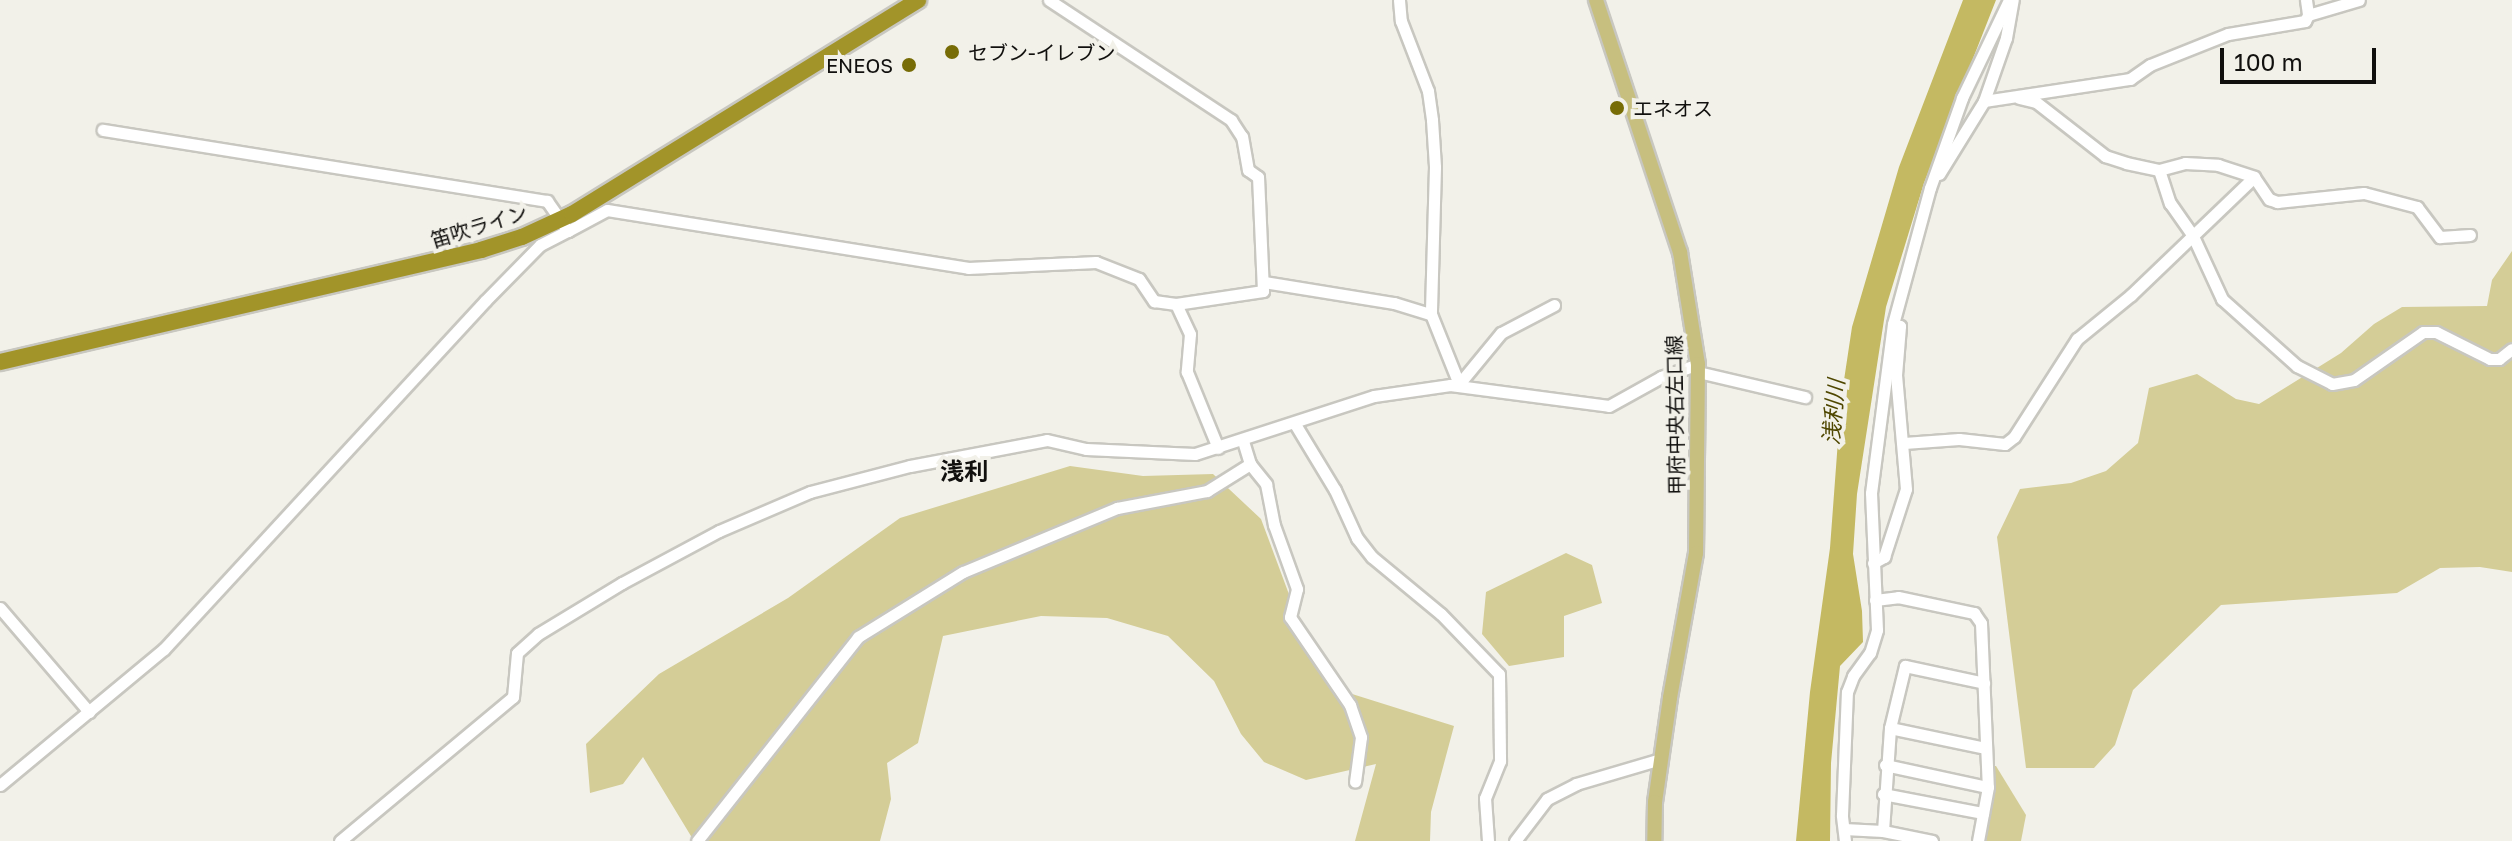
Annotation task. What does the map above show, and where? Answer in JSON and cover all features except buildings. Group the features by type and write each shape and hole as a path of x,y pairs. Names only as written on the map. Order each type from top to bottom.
{"highway":[{"name":"笛吹ライン","path":"0,362 481,250 564,226 918,0"}],"main road":[{"name":"甲府中央右左口線","path":"1596,0 1680,252 1698,368 1696,553 1661,759 1654,841"}],"street":[{"path":"0,785 164,649 540,245 564,226 607,210 968,268 1096,262 1139,279 1154,301 1176,304 1263,291 1258,177 1248,170 1242,137 1231,120 1049,0"},
{"path":"1399,0 1401,21 1428,91 1432,120 1435,167 1431,314 1459,384"},
{"path":"1930,188 1984,101 2006,38 2011,0"},
{"path":"1932,841 1905,838 1883,831 1844,835 1847,692 1853,676 1870,653 1877,630 1871,493 1893,324 1930,188 1962,98 2011,0"},
{"path":"1984,101 2130,79 2150,65 2228,34 2305,21 2308,15 2306,0"},
{"path":"2308,15 2359,0"},
{"path":"2019,98 2036,102 2105,156 2159,170 2185,163 2218,165 2254,177 2269,199 2277,202 2364,193 2417,207 2440,237 2470,235"},
{"path":"103,130 547,201 564,226"},
{"path":"2159,170 2170,203 2192,234 2222,299 2266,335 2297,366 2332,384 2354,380 2423,332 2436,332 2490,359 2499,359 2512,349"},
{"path":"1904,443 1959,439 2005,444 2014,437 2077,339 2131,295 2254,177"},
{"path":"1264,282 1394,303 1431,314"},
{"path":"1176,304 1190,334 1187,372 1218,448"},
{"path":"1459,384 1501,333 1554,305"},
{"path":"1873,563 1884,557 1906,489 1896,375 1900,326 1893,324"},
{"path":"340,841 513,697 517,653 538,634 622,583 719,531 810,492 910,466 1047,440 1086,449 1179,453 1218,448 1374,396 1459,384 1502,394 1609,406 1661,377 1698,368 1805,397"},
{"path":"1295,424 1364,548 1441,614 1499,674 1500,761 1485,798 1488,841"},
{"path":"1243,441 1250,464 1266,484 1274,525 1297,589 1290,617 1350,705 1361,737 1355,782"},
{"path":"697,841 858,637 916,605 963,572 1117,508 1207,491 1250,464"},
{"path":"1875,600 1898,597 1974,613 1981,623 1988,787 1978,841"},
{"path":"0,608 89,712"},
{"path":"1883,831 1885,765 1890,728 1905,666 1984,683"},
{"path":"1890,728 1986,748"},
{"path":"1515,841 1547,799 1576,784 1661,759"},
{"path":"1885,765 1988,787"},
{"path":"1883,794 1983,813"}],"shaded area":[{"path":"1963,0 1996,0 1924,183 1886,307 1857,494 1853,554 1862,611 1863,642 1840,666 1831,763 1830,841 1796,841 1810,692 1830,548 1841,400 1852,327 1899,167"},
{"path":"2512,251 2512,572 2480,567 2440,568 2397,593 2221,605 2133,690 2115,745 2094,768 2026,768 1997,537 2020,489 2071,483 2106,471 2138,443 2149,388 2197,374 2236,399 2259,404 2341,353 2374,324 2402,307 2487,306 2492,280"},
{"path":"1070,466 1143,476 1213,474 1261,519 1290,597 1333,688 1454,726 1431,812 1430,841 1355,841 1376,764 1306,780 1264,762 1241,734 1214,681 1168,636 1107,618 1041,616 943,636 918,743 887,763 891,799 880,841 694,841 643,757 623,784 590,793 586,744 659,674 788,598 900,518"},
{"path":"1566,553 1592,565 1602,603 1564,616 1564,657 1509,666 1482,634 1486,592"},
{"path":"1991,766 1996,766 2026,815 2021,841 1982,841"}],"place":[{"name":"セブン-イレブン","path":"952,52"},
{"name":"ENEOS","path":"909,65"},
{"name":"エネオス","path":"1617,108"}],"district":[{"name":"浅利","path":"964,471"}],"water label":[{"name":"浅利川","path":"1833,412"}]}
